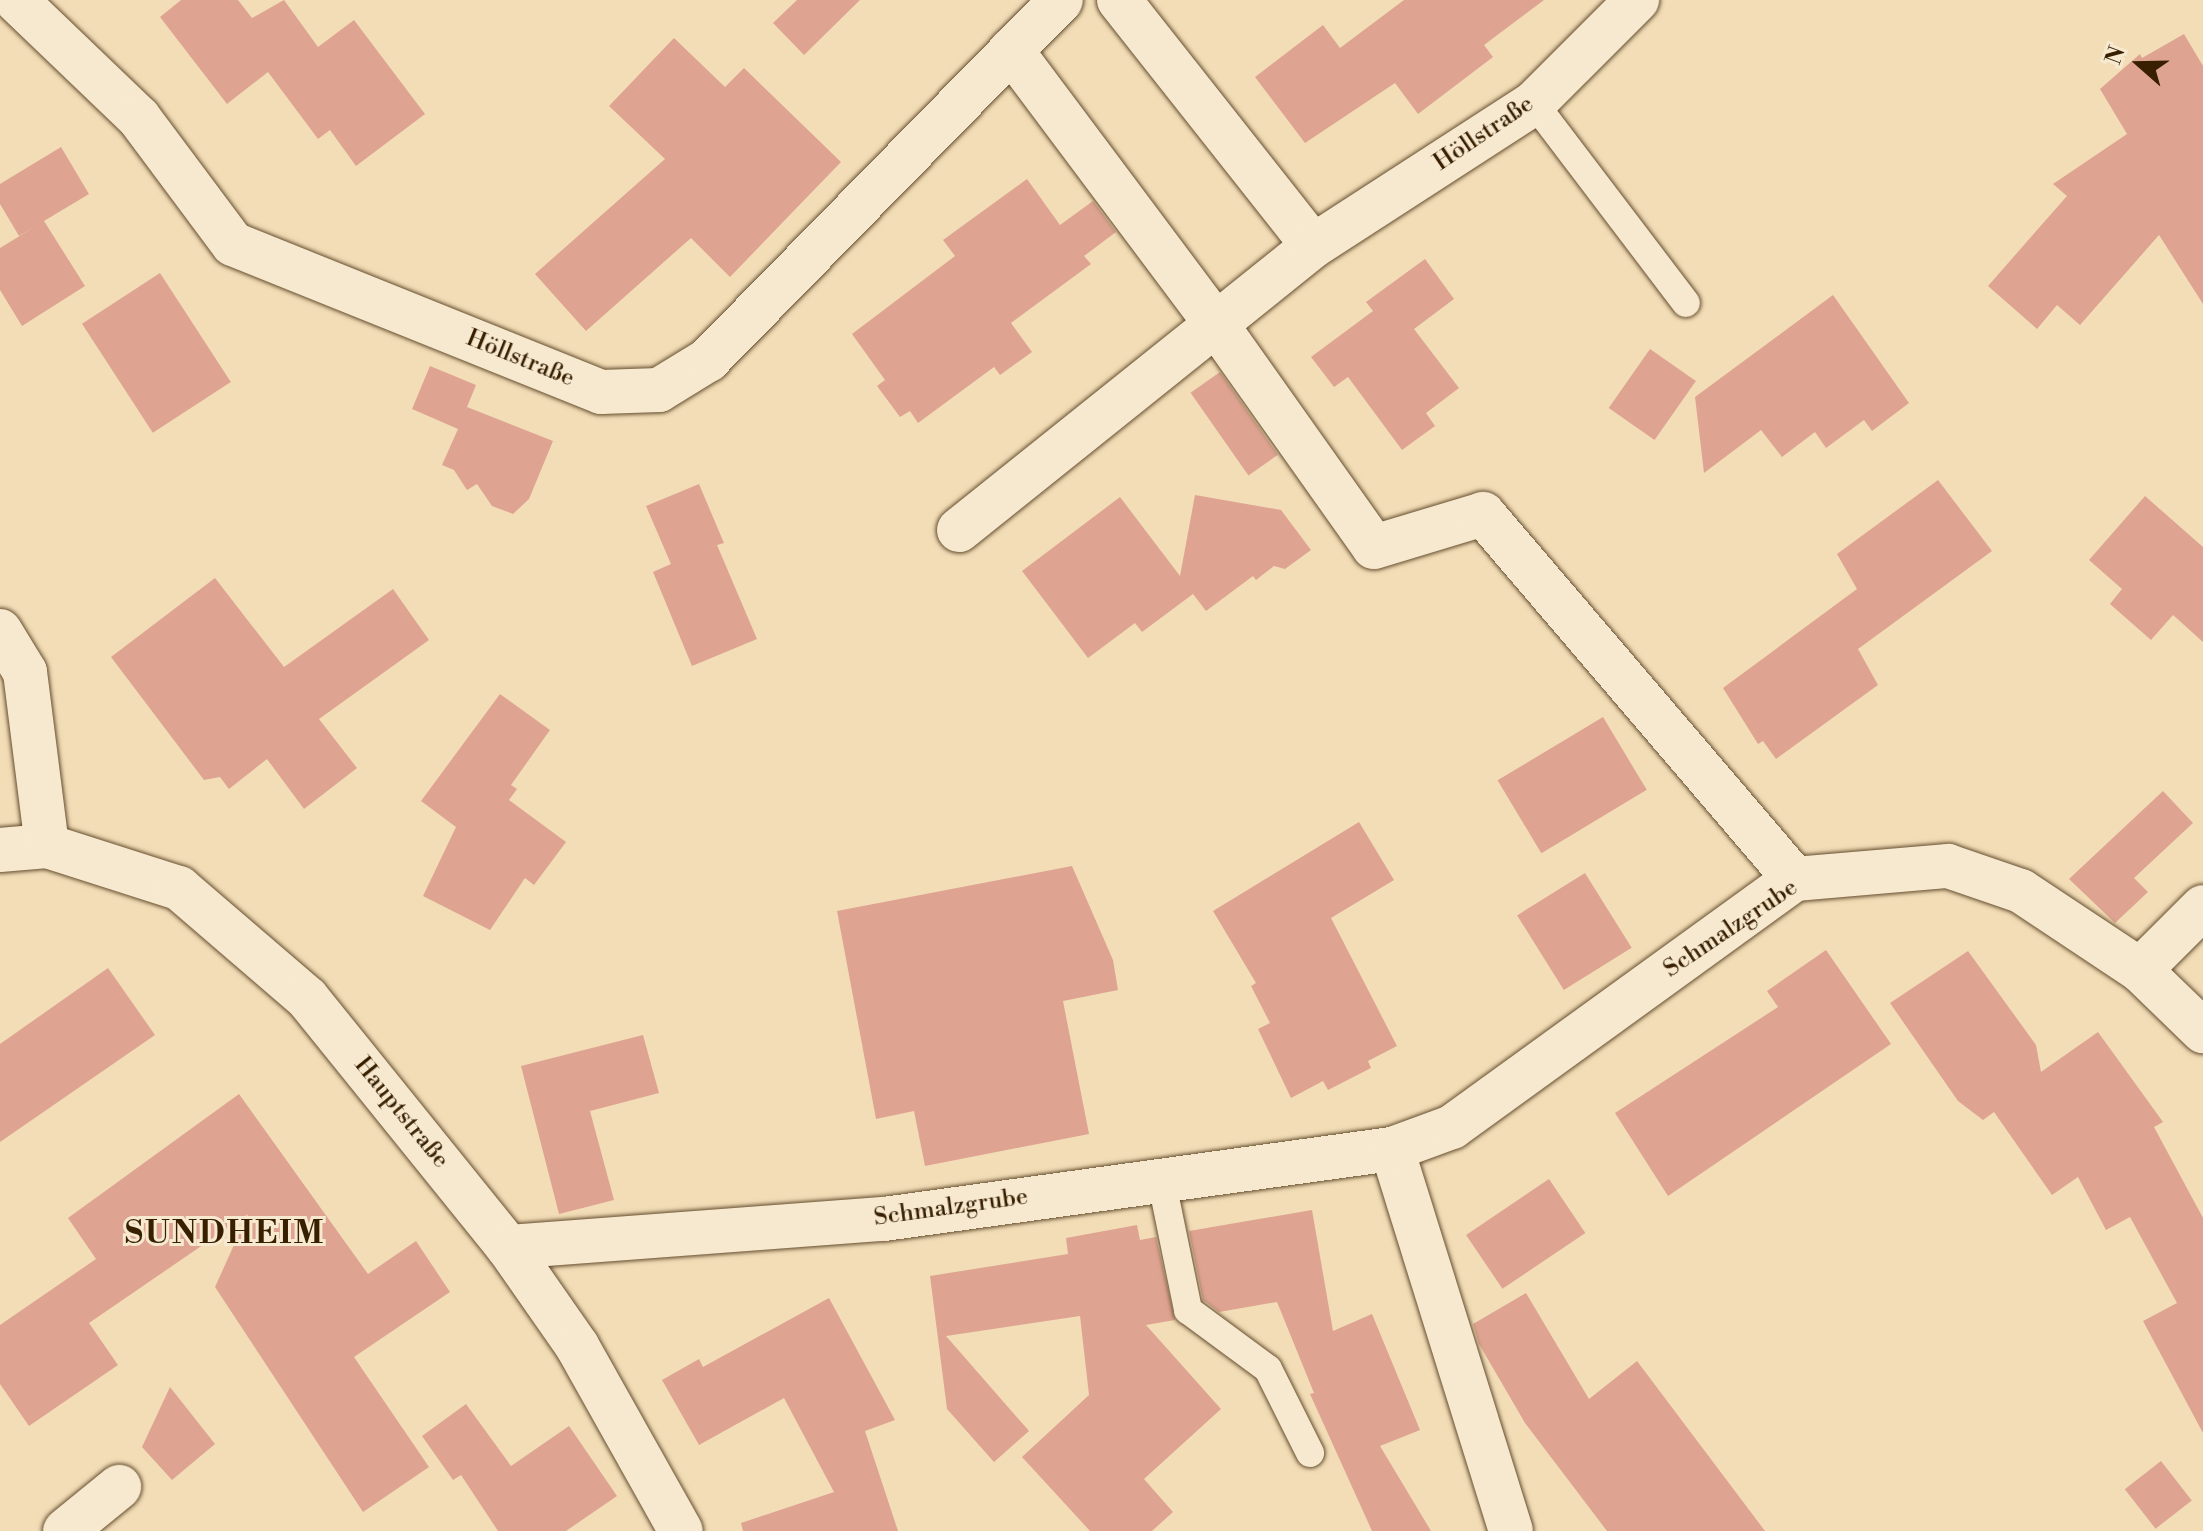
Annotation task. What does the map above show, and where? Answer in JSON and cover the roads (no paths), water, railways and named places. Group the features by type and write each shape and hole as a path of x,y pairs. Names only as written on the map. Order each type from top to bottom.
{"street":[{"name":"Höllstraße","path":"16,0 139,118 233,244 601,392 659,390 708,360 1061,0"},
{"path":"1119,0 1313,246"},
{"name":"Höllstraße","path":"959,530 1313,246 1534,103 1637,0"},
{"path":"1011,50 1216,324 1374,547 1483,514 1795,879"},
{"path":"0,631 25,672 47,846"},
{"name":"Hauptstraße","path":"0,850 47,846 179,888 235,931 307,998 508,1247 577,1346 681,1531"},
{"name":"Schmalzgrube","path":"508,1247 884,1219 1161,1178 1392,1149 1452,1127 1795,879 1948,866 2021,891 2140,970 2203,1031"},
{"path":"2140,970 2203,907"},
{"path":"1392,1149 1511,1531"},
{"path":"65,1531 119,1487"}],"lane":[{"path":"1534,103 1686,303"},
{"path":"1161,1178 1188,1310 1268,1369 1310,1453"}],"district":[{"name":"SUNDHEIM","path":"225,1233"}]}
